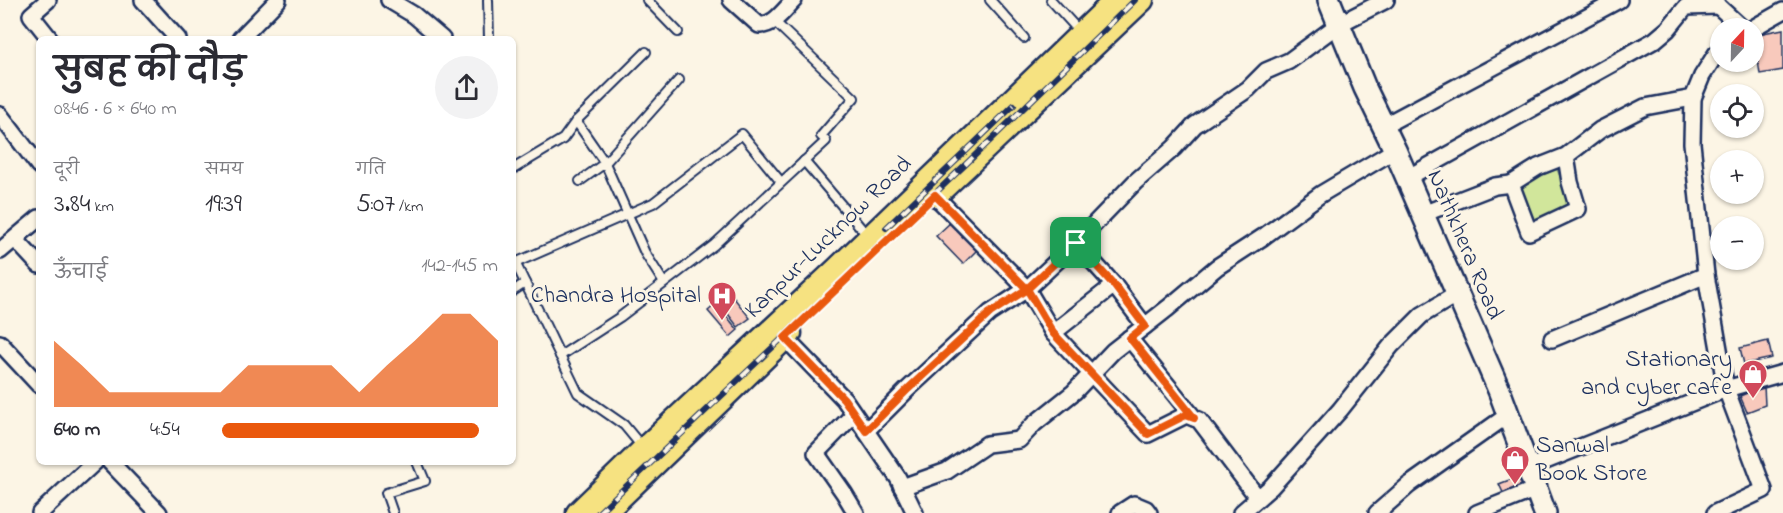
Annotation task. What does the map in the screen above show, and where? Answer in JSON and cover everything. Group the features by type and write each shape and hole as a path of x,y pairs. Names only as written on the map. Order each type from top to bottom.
{"main road":[{"name":"Kanpur-Lucknow Road","path":"578,513 651,455 785,338 935,195 1037,87 1082,33 1116,0"},
{"name":"Kanpur-Lucknow Road","path":"604,513 651,455 869,238 1037,87 1142,0"}],"street":[{"path":"48,0 31,15 48,36"},
{"path":"143,0 175,36"},
{"path":"242,36 262,6 279,0"},
{"path":"389,0 414,15 438,36"},
{"path":"731,0 759,25 774,21 794,0"},
{"name":"Nathkhera Road","path":"1329,0 1508,415 1545,513"},
{"path":"866,431 990,313 1027,289 1195,125 1248,90 1266,71 1289,61 1339,24 1386,0"},
{"path":"1383,126 1619,0"},
{"path":"1407,178 1655,40 1668,29 1686,7 1716,3 1732,18"},
{"path":"1764,22 1783,11"},
{"path":"1710,63 1693,98 1692,143 1706,275 1726,389 1764,490 1714,513"},
{"path":"1423,214 1496,186 1511,184 1538,167 1566,156 1600,130 1645,107 1693,98"},
{"path":"0,115 36,162"},
{"path":"902,487 947,471 987,444 1019,440 1074,392 1113,351 1217,267 1263,237 1321,194 1395,150"},
{"path":"1511,184 1529,232 1558,220 1578,209 1570,182 1566,156"},
{"path":"935,195 1027,289 1053,333 1148,434 1186,415 1199,420 1258,498"},
{"path":"36,220 5,245 36,263"},
{"path":"1076,243 1114,285 1145,326"},
{"path":"1552,339 1706,275"},
{"path":"1053,333 1114,285"},
{"path":"1241,513 1270,487 1340,410 1391,346 1422,315 1457,294"},
{"path":"785,338 844,399 898,478 915,513"},
{"path":"1130,338 1194,418"},
{"path":"3,352 36,382"},
{"path":"1528,468 1726,389 1783,373"},
{"path":"854,414 816,453 856,513"},
{"path":"1377,513 1409,485 1508,415"},
{"path":"40,513 91,465"},
{"path":"113,465 159,513"},
{"path":"1477,513 1536,489"},
{"path":"1120,513 1134,504 1146,509 1149,513"}],"lane":[{"path":"488,0 489,36"},
{"path":"647,0 678,32"},
{"path":"990,0 1024,38"},
{"path":"1051,0 1082,33"},
{"path":"560,356 620,317 714,245 825,141 821,136 854,98 774,21"},
{"path":"516,168 562,139 576,121 646,52"},
{"path":"580,181 605,163 679,80"},
{"path":"576,121 605,163 645,253 664,283"},
{"path":"516,260 654,203 742,134 781,182"},
{"path":"804,161 869,238"},
{"path":"516,265 578,393 624,425 651,455"},
{"path":"516,289 525,283"},
{"path":"393,513 386,493 425,481 418,465"}],"green space":[{"path":"1557,169 1573,208 1532,225 1516,185"}],"building":[{"path":"1783,29 1783,70 1760,74 1760,72 1764,72 1764,33"},
{"path":"951,222 977,250 963,264 936,236"},
{"path":"730,293 750,318 738,327 719,302"},
{"path":"716,304 738,330 730,337 708,311"},
{"path":"1768,341 1772,358 1744,364 1740,348"},
{"name":"Stationary and cyber cafe","path":"1764,386 1765,405 1747,412 1740,396"},
{"name":"Sanwal Book Store","path":"1525,474 1531,487 1505,497 1499,484"}],"railway":[{"path":"598,513 966,164 1135,0"},
{"path":"886,228 1014,105"}],"place":[{"name":"Chandra Hospital","path":"722,322"},
{"name":"Stationary and cyber cafe","path":"1753,400"},
{"name":"Sanwal Book Store","path":"1515,486"}],"route":[{"path":"1076,243 1027,289 935,195 785,338 844,399 866,431 990,313 1027,289 1053,333 1148,434 1186,415 1194,418 1130,338 1145,326 1114,285 1076,243"}]}
